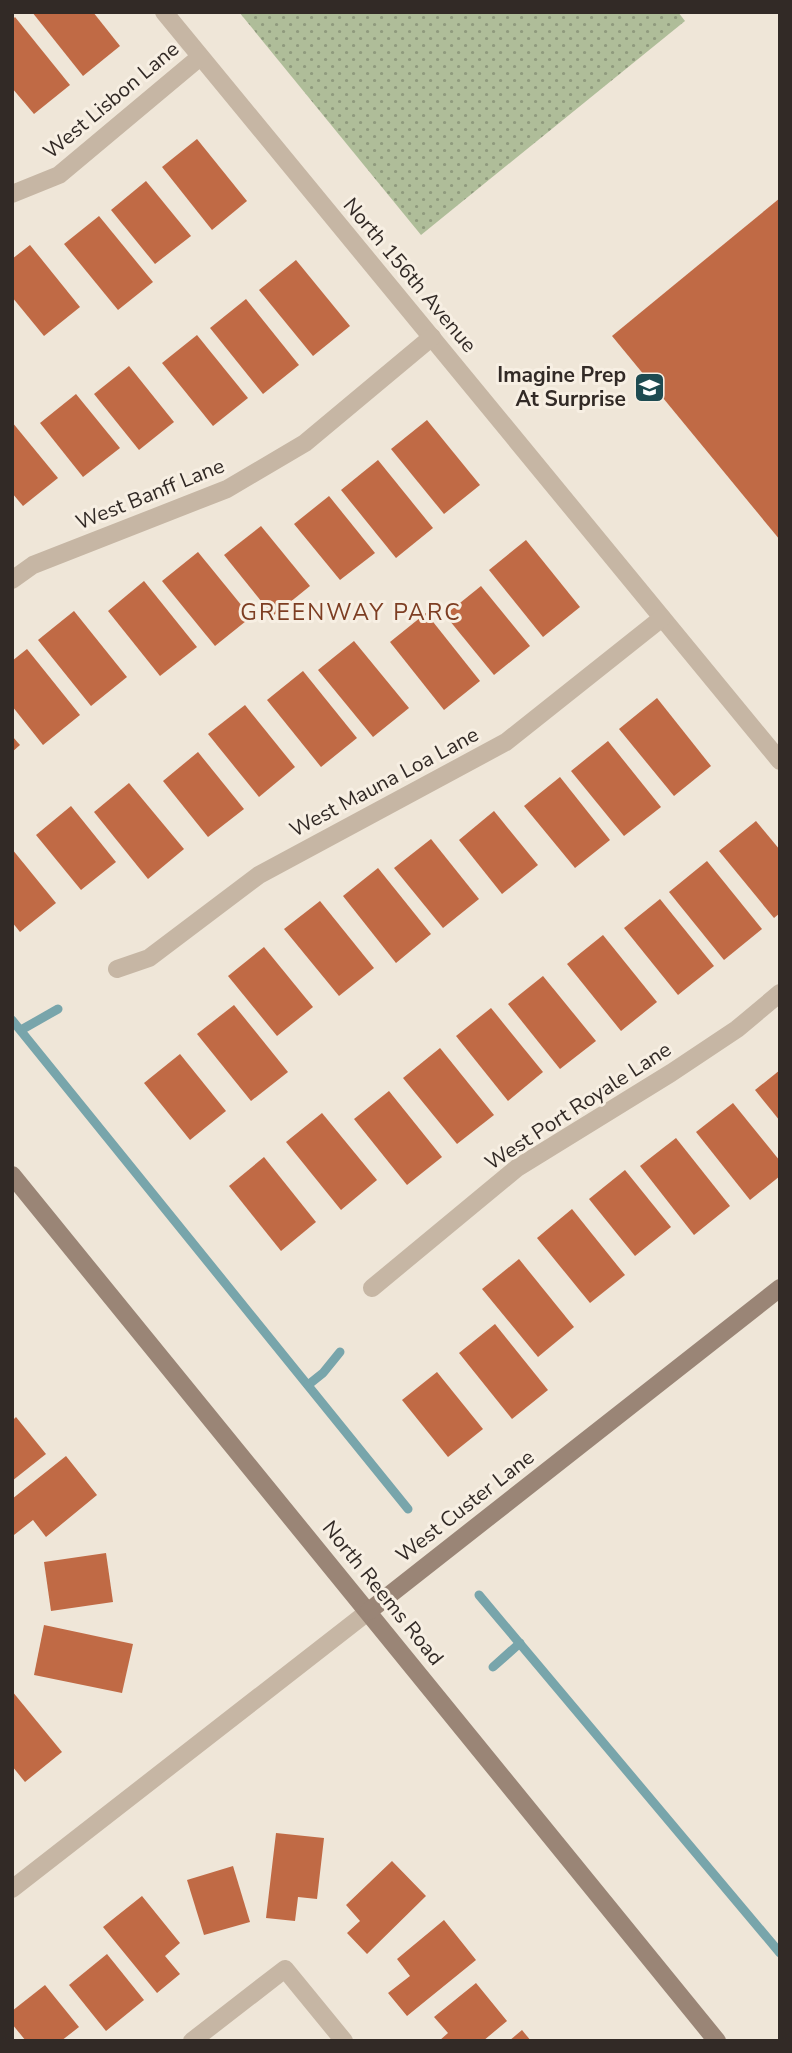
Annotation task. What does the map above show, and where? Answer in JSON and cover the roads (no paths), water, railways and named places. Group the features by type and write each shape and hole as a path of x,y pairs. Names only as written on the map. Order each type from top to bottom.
{"main road":[{"name":"North Reems Road","path":"12,1175 717,2041"},
{"name":"West Custer Lane","path":"369,1611 780,1287"}],"street":[{"name":"North 156th Avenue","path":"164,12 780,761"},
{"name":"West Lisbon Lane","path":"12,194 59,176 200,57"},
{"name":"West Banff Lane","path":"12,580 33,565 227,489 305,443 432,337"},
{"name":"West Mauna Loa Lane","path":"117,969 149,958 259,875 506,742 662,618"},
{"name":"West Port Royale Lane","path":"372,1288 517,1168 682,1066 737,1029 780,993"},
{"name":"West Custer Lane","path":"12,1889 369,1611"},
{"path":"192,2041 285,1969 344,2041"}],"waterway":[{"path":"21,1030 58,1009"},
{"path":"12,1020 408,1509"},
{"path":"308,1385 323,1373 340,1352"},
{"path":"479,1595 780,1953"},
{"path":"493,1667 520,1643"}],"place":[{"name":"Imagine Prep At Surprise","path":"649,387"}],"district":[{"name":"GREENWAY PARC","path":"351,612"}]}
